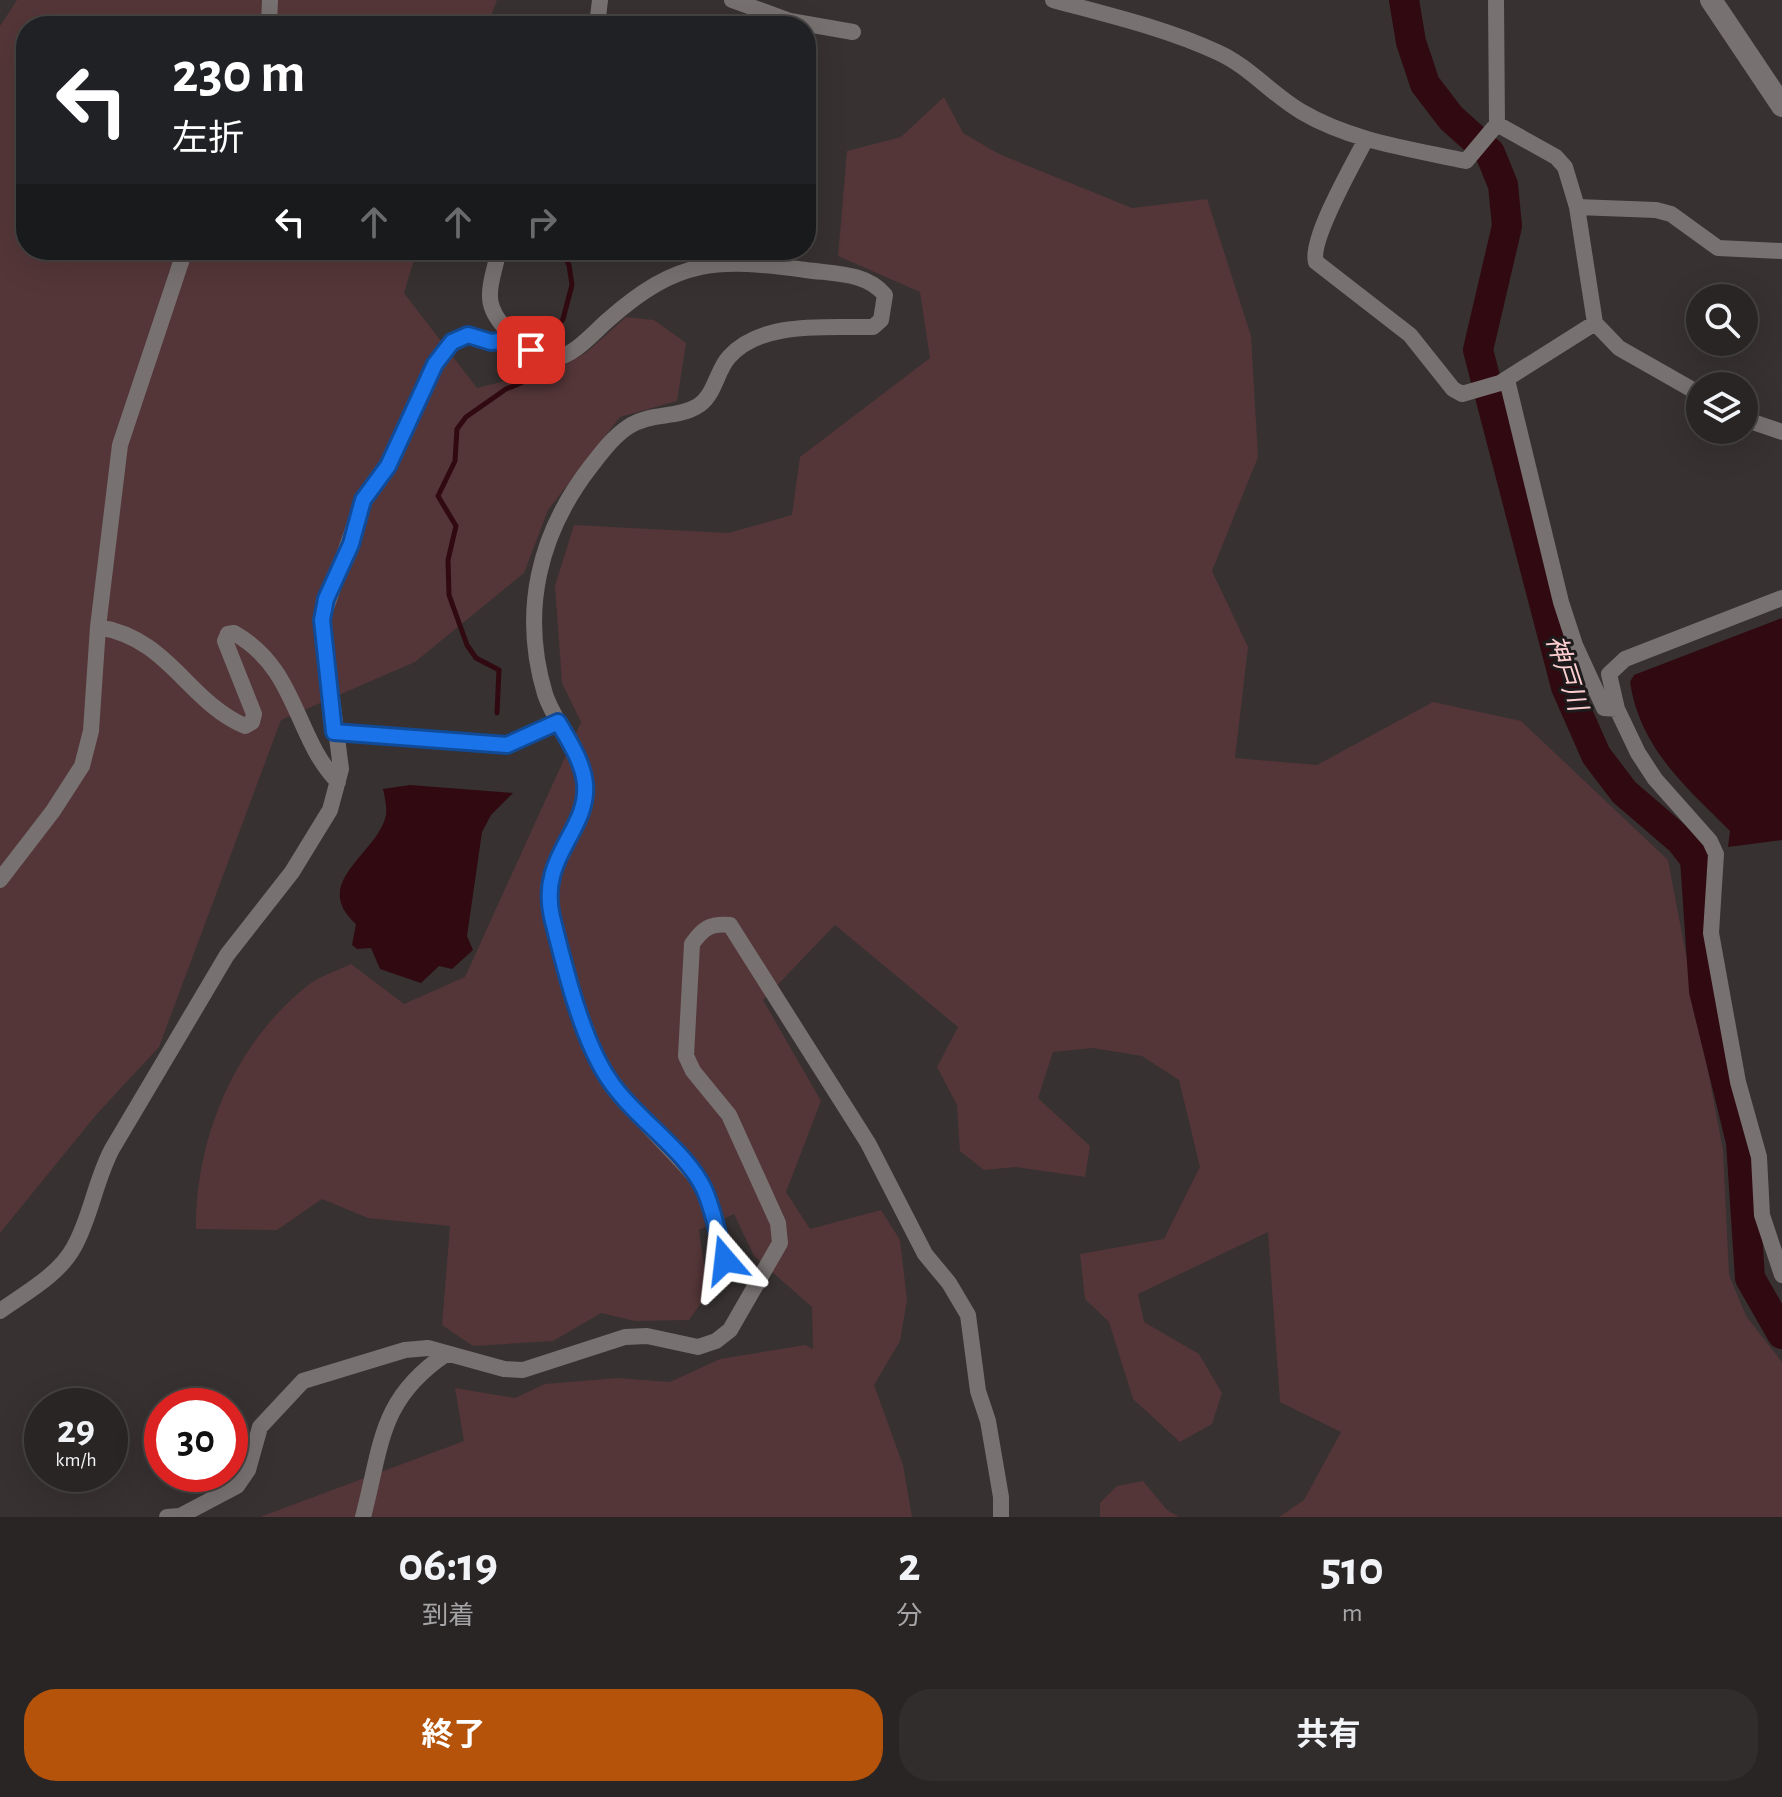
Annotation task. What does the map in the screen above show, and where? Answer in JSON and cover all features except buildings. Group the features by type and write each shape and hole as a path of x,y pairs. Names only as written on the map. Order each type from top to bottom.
{"main road":[{"path":"1711,0 1782,106"}],"street":[{"path":"732,0 776,16"},
{"path":"1053,0 1153,27 1216,51 1237,62 1302,112 1366,139 1466,161 1494,128 1496,0"},
{"path":"816,26 853,32"},
{"path":"1494,128 1556,157 1565,167 1577,207 1595,323 1619,348 1686,386"},
{"path":"1366,139 1313,254 1316,262 1410,335 1453,389 1462,394 1482,391 1504,382 1595,323"},
{"path":"1577,207 1656,210 1671,214 1718,248 1782,251"},
{"path":"0,880 53,811 82,766 91,731 98,627 120,445 182,260"},
{"path":"497,260 489,304 493,318 531,350 548,357 568,354 642,289 676,272 716,263 748,262 856,277 875,284 885,295 881,320 873,327 810,328 762,335 744,344 728,358 700,405 686,412 646,416 636,422 605,447 559,511 539,570 536,614 545,694 582,767 585,786 575,821 555,861 548,885 551,914 591,1042 608,1078 704,1190 729,1267 759,1282"},
{"path":"0,1311 58,1269 75,1247 105,1163 227,955 292,872 322,822 341,769 322,620 326,599 351,544 363,500 388,466 435,364 452,342 468,335 491,342 516,339"},
{"path":"1504,382 1575,645 1604,708 1617,709"},
{"path":"1758,424 1782,432"},
{"path":"1782,598 1625,659 1609,674 1617,709 1638,753 1655,779 1710,841 1716,854 1711,933 1738,1082 1759,1157 1762,1215 1782,1275"},
{"path":"98,627 122,631 153,648 245,726 252,722 254,714 225,641 228,634 234,633 246,640 290,690 327,771 338,782"},
{"path":"334,732 507,745 558,722"},
{"path":"167,1517 180,1516 237,1486 248,1470 260,1427 303,1381 405,1350 428,1348 504,1369 523,1370 625,1337 647,1336 698,1347 716,1341 730,1330 780,1243 778,1223 729,1115 693,1071 686,1056 692,944 701,931 715,923 730,925 868,1143 925,1254 949,1283 968,1315 978,1391 988,1421 1001,1497 1001,1517"},
{"path":"363,1517 384,1432 394,1406 421,1371 446,1354"}],"shaded area":[{"path":"17,0 497,0 491,16 16,16 16,260 414,260 404,293 477,388 560,367 587,352 626,317 654,320 686,343 677,401 620,417 548,510 524,573 415,662 281,720 159,1047 96,1115 0,1233 0,26"},
{"path":"944,97 963,133 999,154 1132,208 1207,199 1251,336 1258,457 1212,571 1248,647 1235,758 1317,765 1433,702 1521,721 1668,860 1723,1150 1729,1275 1746,1316 1782,1362 1782,1517 1279,1517 1304,1500 1341,1432 1280,1402 1268,1232 1138,1294 1144,1322 1199,1354 1222,1393 1212,1424 1180,1442 1133,1399 1109,1322 1085,1299 1080,1254 1164,1239 1200,1167 1179,1080 1142,1056 1093,1048 1053,1052 1038,1098 1090,1146 1085,1177 1016,1167 984,1170 960,1151 957,1105 937,1067 958,1027 835,925 763,1000 821,1101 786,1192 810,1229 881,1210 900,1240 907,1300 900,1341 874,1385 903,1465 912,1517 260,1517 464,1441 455,1388 515,1398 545,1384 618,1378 670,1382 720,1359 805,1345 813,1349 812,1307 754,1256 734,1214 699,1230 708,1293 689,1320 635,1321 601,1313 553,1341 473,1346 442,1325 450,1226 368,1218 322,1199 277,1230 196,1229 198,1195 212,1128 240,1064 259,1035 307,986 351,964 404,1004 465,977 581,722 562,683 555,586 574,525 728,533 792,515 800,457 930,358 920,292 838,256 847,151 901,137"},
{"path":"1782,618 1782,840 1728,847 1730,831 1681,781 1654,746 1643,727 1630,682 1634,675"},
{"path":"410,785 513,793 491,815 482,832 467,936 473,950 452,969 439,966 421,983 380,969 371,948 357,949 352,945 356,924 343,909 340,895 350,868 371,843 386,815 383,789"},
{"path":"1143,1481 1167,1510 1179,1517 1100,1517 1100,1503 1117,1486"}],"waterway":[{"name":"神戸川","path":"1404,0 1411,42 1425,84 1451,118 1490,153 1503,185 1507,226 1478,350 1566,687 1596,755 1624,792 1681,841 1695,859 1704,991 1741,1142 1750,1278 1782,1334"},
{"path":"497,713 499,670 476,658 467,645 449,595 448,560 456,526 438,496 455,461 457,429 466,417 506,389 521,383 563,319 572,285 566,260"}],"route":[{"path":"531,350 516,339 491,342 468,335 452,342 435,364 388,466 363,500 351,544 326,599 322,620 334,732 507,745 558,722 582,767 585,786 584,798 555,861 548,885 551,914 570,980 591,1042 608,1078 704,1190 725,1260"}]}
